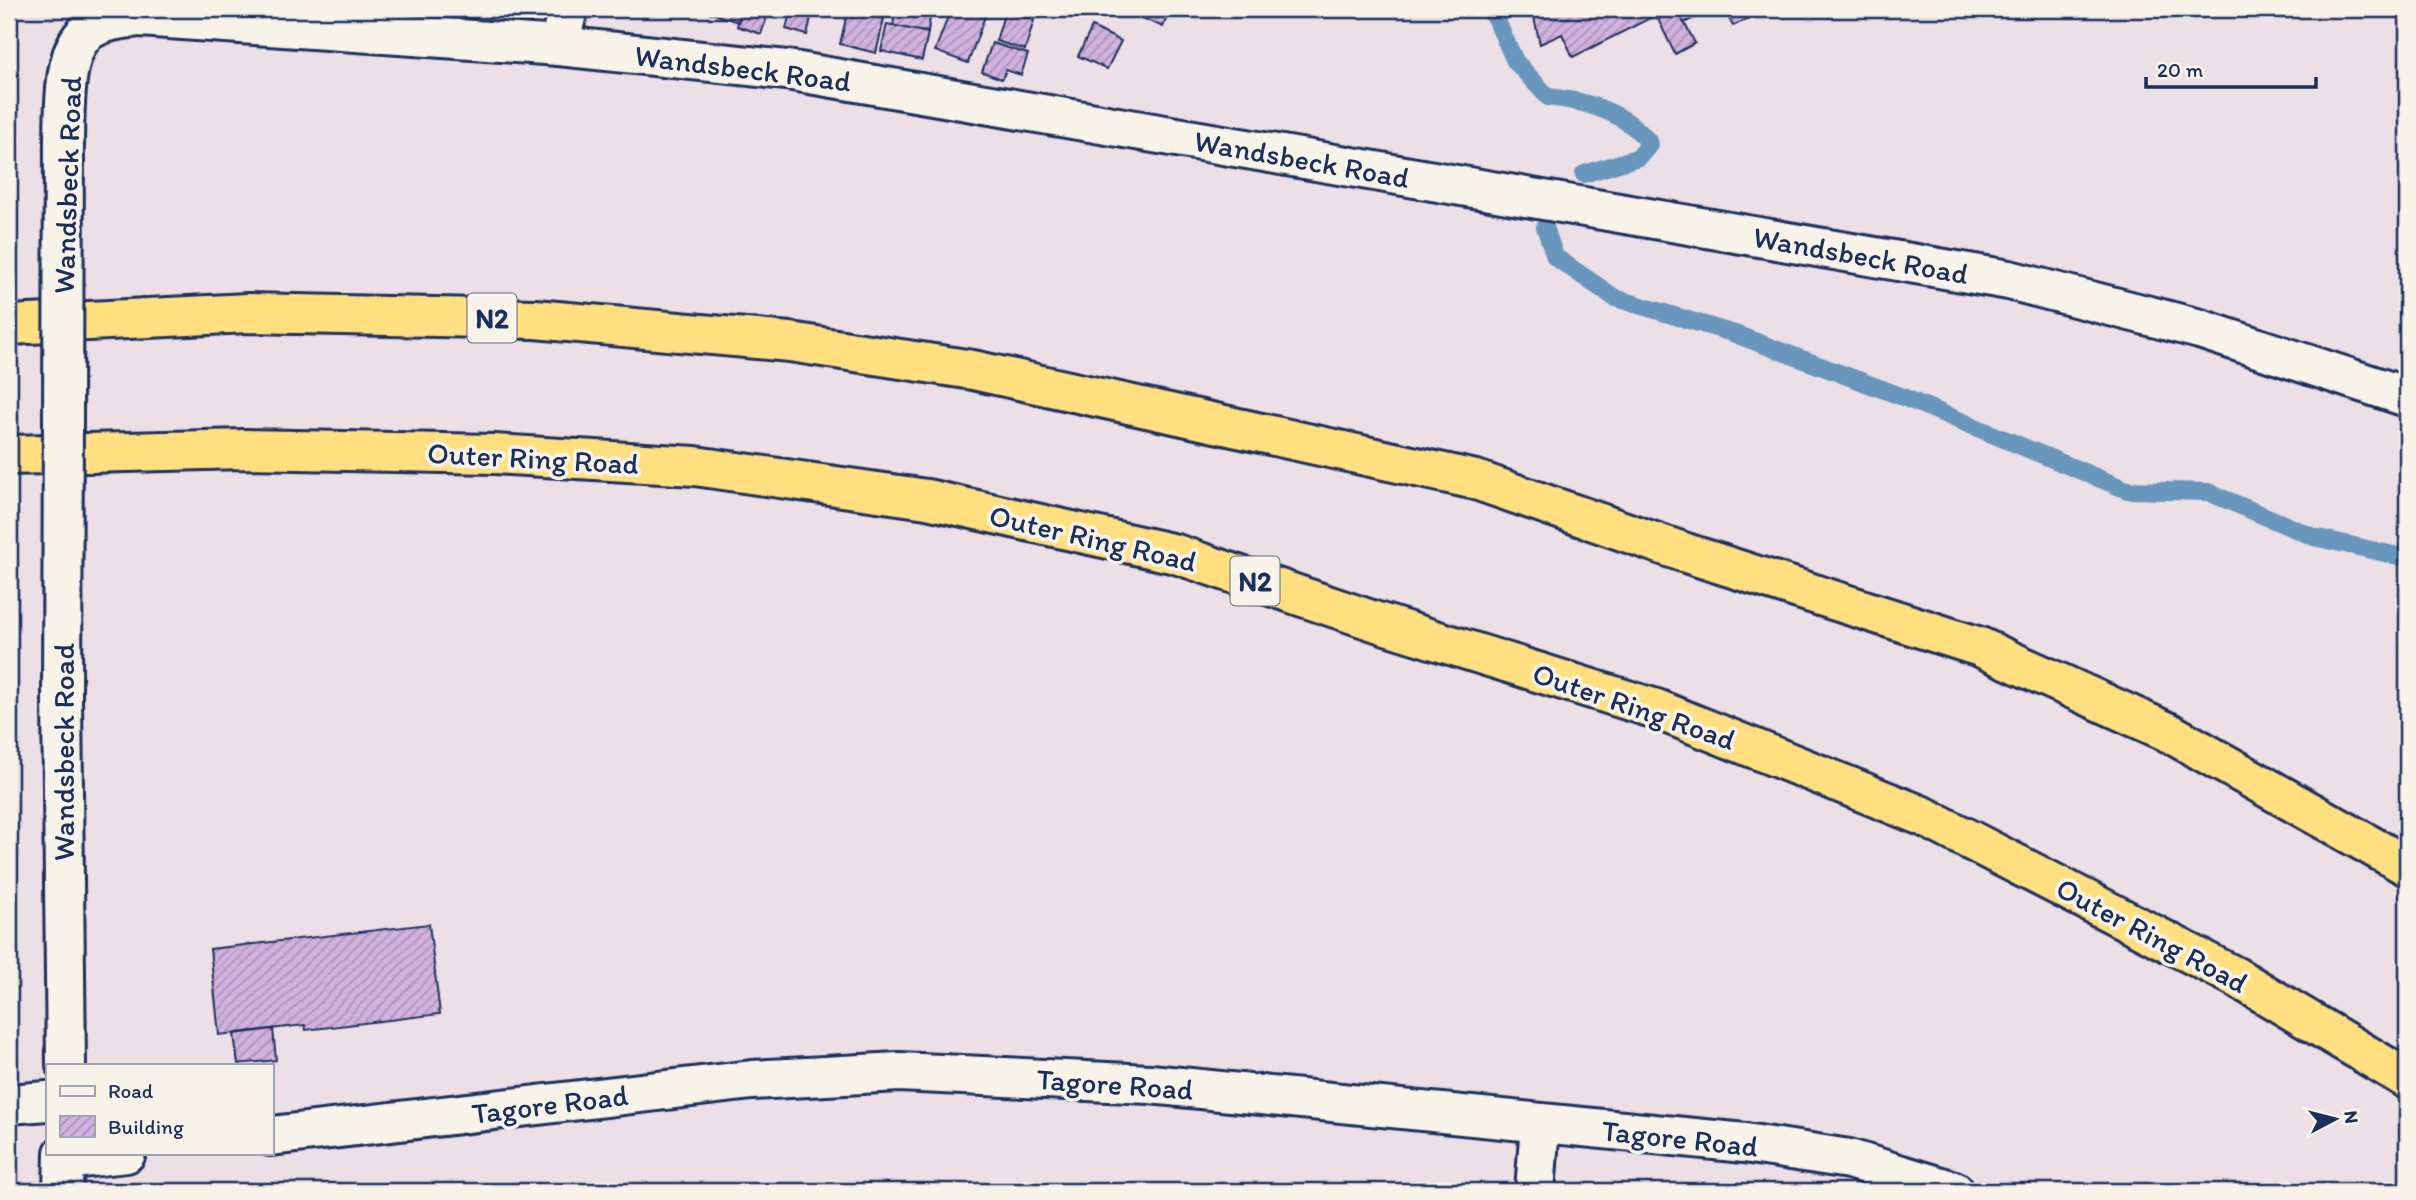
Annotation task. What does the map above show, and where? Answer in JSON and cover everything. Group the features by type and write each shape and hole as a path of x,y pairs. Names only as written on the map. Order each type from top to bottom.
{"highway":[{"name":"N2","path":"9,325 248,313 535,318 790,342 973,370 1476,480 1686,553 1980,647 2168,732 2407,866"},
{"name":"Outer Ring Road","path":"9,455 245,449 495,454 695,466 927,499 1176,554 1377,622 1656,709 1925,817 2236,978 2407,1079"}],"street":[{"path":"559,46 568,9"},
{"name":"Wandsbeck Road","path":"66,1064 62,699 66,80 75,49 88,30 107,22 140,17 559,46 787,70 2009,279 2200,329 2407,397"},
{"name":"Tagore Road","path":"273,1136 752,1080 899,1072 1150,1084 1745,1143 1849,1159 1954,1191"},
{"path":"9,1104 46,1101"},
{"path":"1535,1191 1540,1124"},
{"path":"64,1168 122,1154"}],"building":[{"path":"709,9 742,9 738,22 708,12"},
{"path":"743,9 770,9 761,34 737,26"},
{"path":"791,9 813,9 807,35 786,29"},
{"path":"895,9 931,9 928,32 893,28"},
{"path":"951,9 964,9 985,16 968,63 935,51"},
{"path":"1013,9 1039,9 1037,15"},
{"path":"1137,9 1171,9 1163,27 1135,15"},
{"path":"1532,9 1677,9 1695,43 1675,54 1656,15 1573,57 1562,34 1540,44"},
{"path":"1677,9 1713,9 1684,23"},
{"path":"1724,9 1768,9 1733,26"},
{"path":"848,10 884,19 876,53 840,44"},
{"path":"1005,11 1034,20 1025,50 996,41"},
{"path":"887,24 928,33 922,60 881,51"},
{"path":"1092,27 1121,41 1107,69 1078,56"},
{"path":"992,43 1028,54 1021,75 1006,70 1002,79 982,72"},
{"path":"429,924 440,1014 306,1030 305,1025 219,1035 210,949"},
{"path":"273,1029 276,1060 238,1064 234,1034"}],"waterway":[{"path":"1486,9 1494,15 1515,61 1548,97 1605,110 1630,124 1650,144 1639,157 1584,174"},
{"path":"1545,227 1555,257 1615,298 1735,334 1898,395 2127,490 2208,492 2314,537 2407,558"}]}
